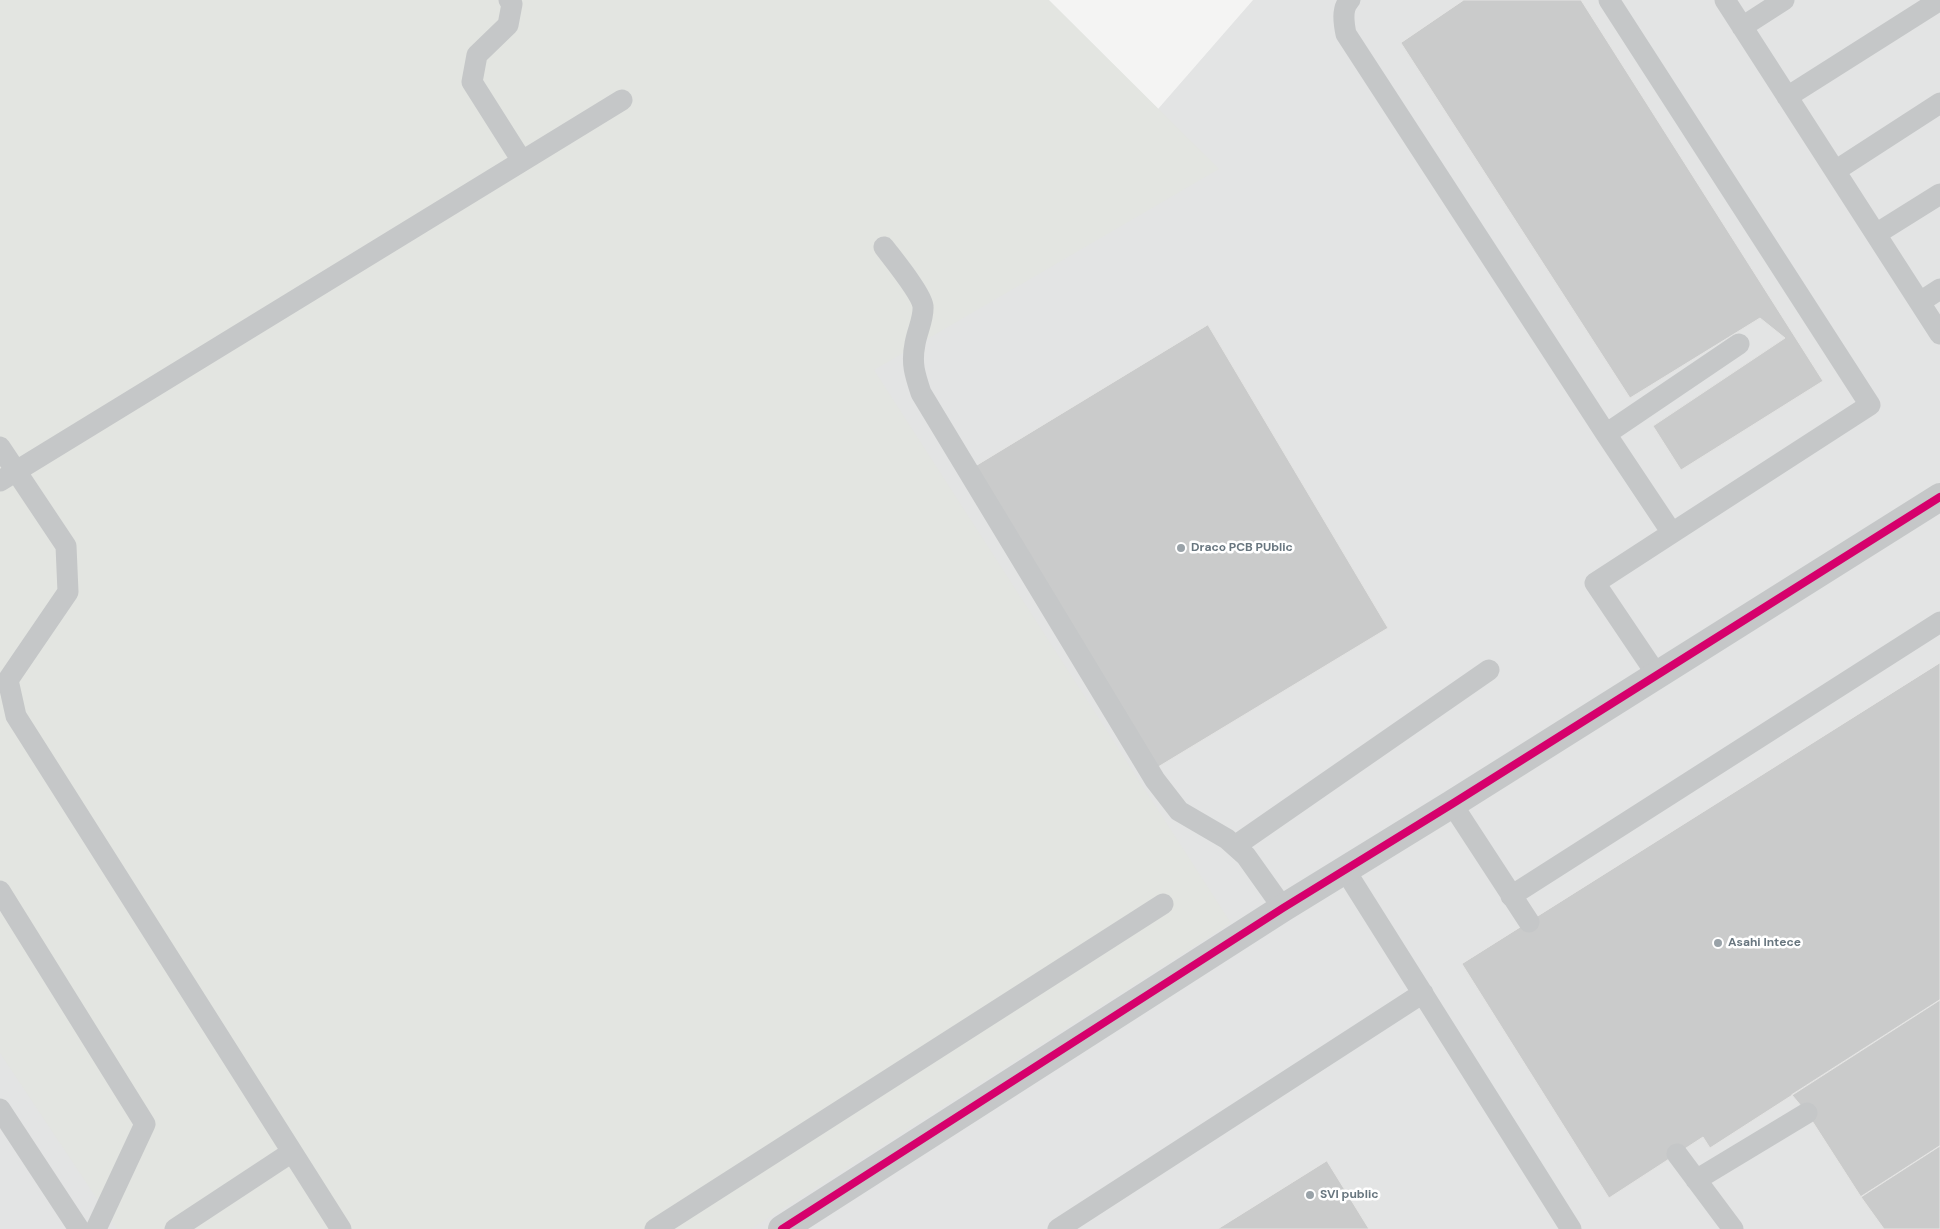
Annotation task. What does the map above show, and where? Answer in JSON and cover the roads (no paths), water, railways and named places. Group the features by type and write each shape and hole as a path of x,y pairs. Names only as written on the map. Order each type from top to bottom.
{"street":[{"path":"782,1229 1283,908 1940,497"}],"lane":[{"path":"509,0 512,4 508,25 477,55 472,82 522,161"},
{"path":"1350,0 1346,3 1344,19 1346,34 1606,434 1672,532"},
{"path":"1609,0 1870,405 1595,583 1657,675"},
{"path":"1725,0 1940,334"},
{"path":"1742,27 1784,0"},
{"path":"1787,97 1940,0"},
{"path":"7,476 622,100"},
{"path":"1835,171 1940,103"},
{"path":"1876,234 1940,194"},
{"path":"884,247 916,291 923,305 921,324 915,344 913,368 920,393 1155,780 1180,811 1221,835 1246,856 1283,908"},
{"path":"1920,302 1940,289"},
{"path":"1606,434 1739,344"},
{"path":"0,447 7,476 66,546 68,592 8,680 16,716 341,1229"},
{"path":"1511,896 1940,622"},
{"path":"1235,846 1489,670"},
{"path":"1452,804 1528,922"},
{"path":"1345,870 1571,1229"},
{"path":"0,891 145,1124 96,1229"},
{"path":"655,1229 1164,904"},
{"path":"1058,1229 1423,993"},
{"path":"0,1109 79,1229"},
{"path":"1696,1180 1807,1113"},
{"path":"175,1229 292,1152"},
{"path":"1676,1154 1733,1229"}],"place":[{"name":"Draco PCB PUblic","path":"1181,548"},
{"name":"Asahi Intece","path":"1718,943"},
{"name":"SVI public","path":"1310,1195"}]}
